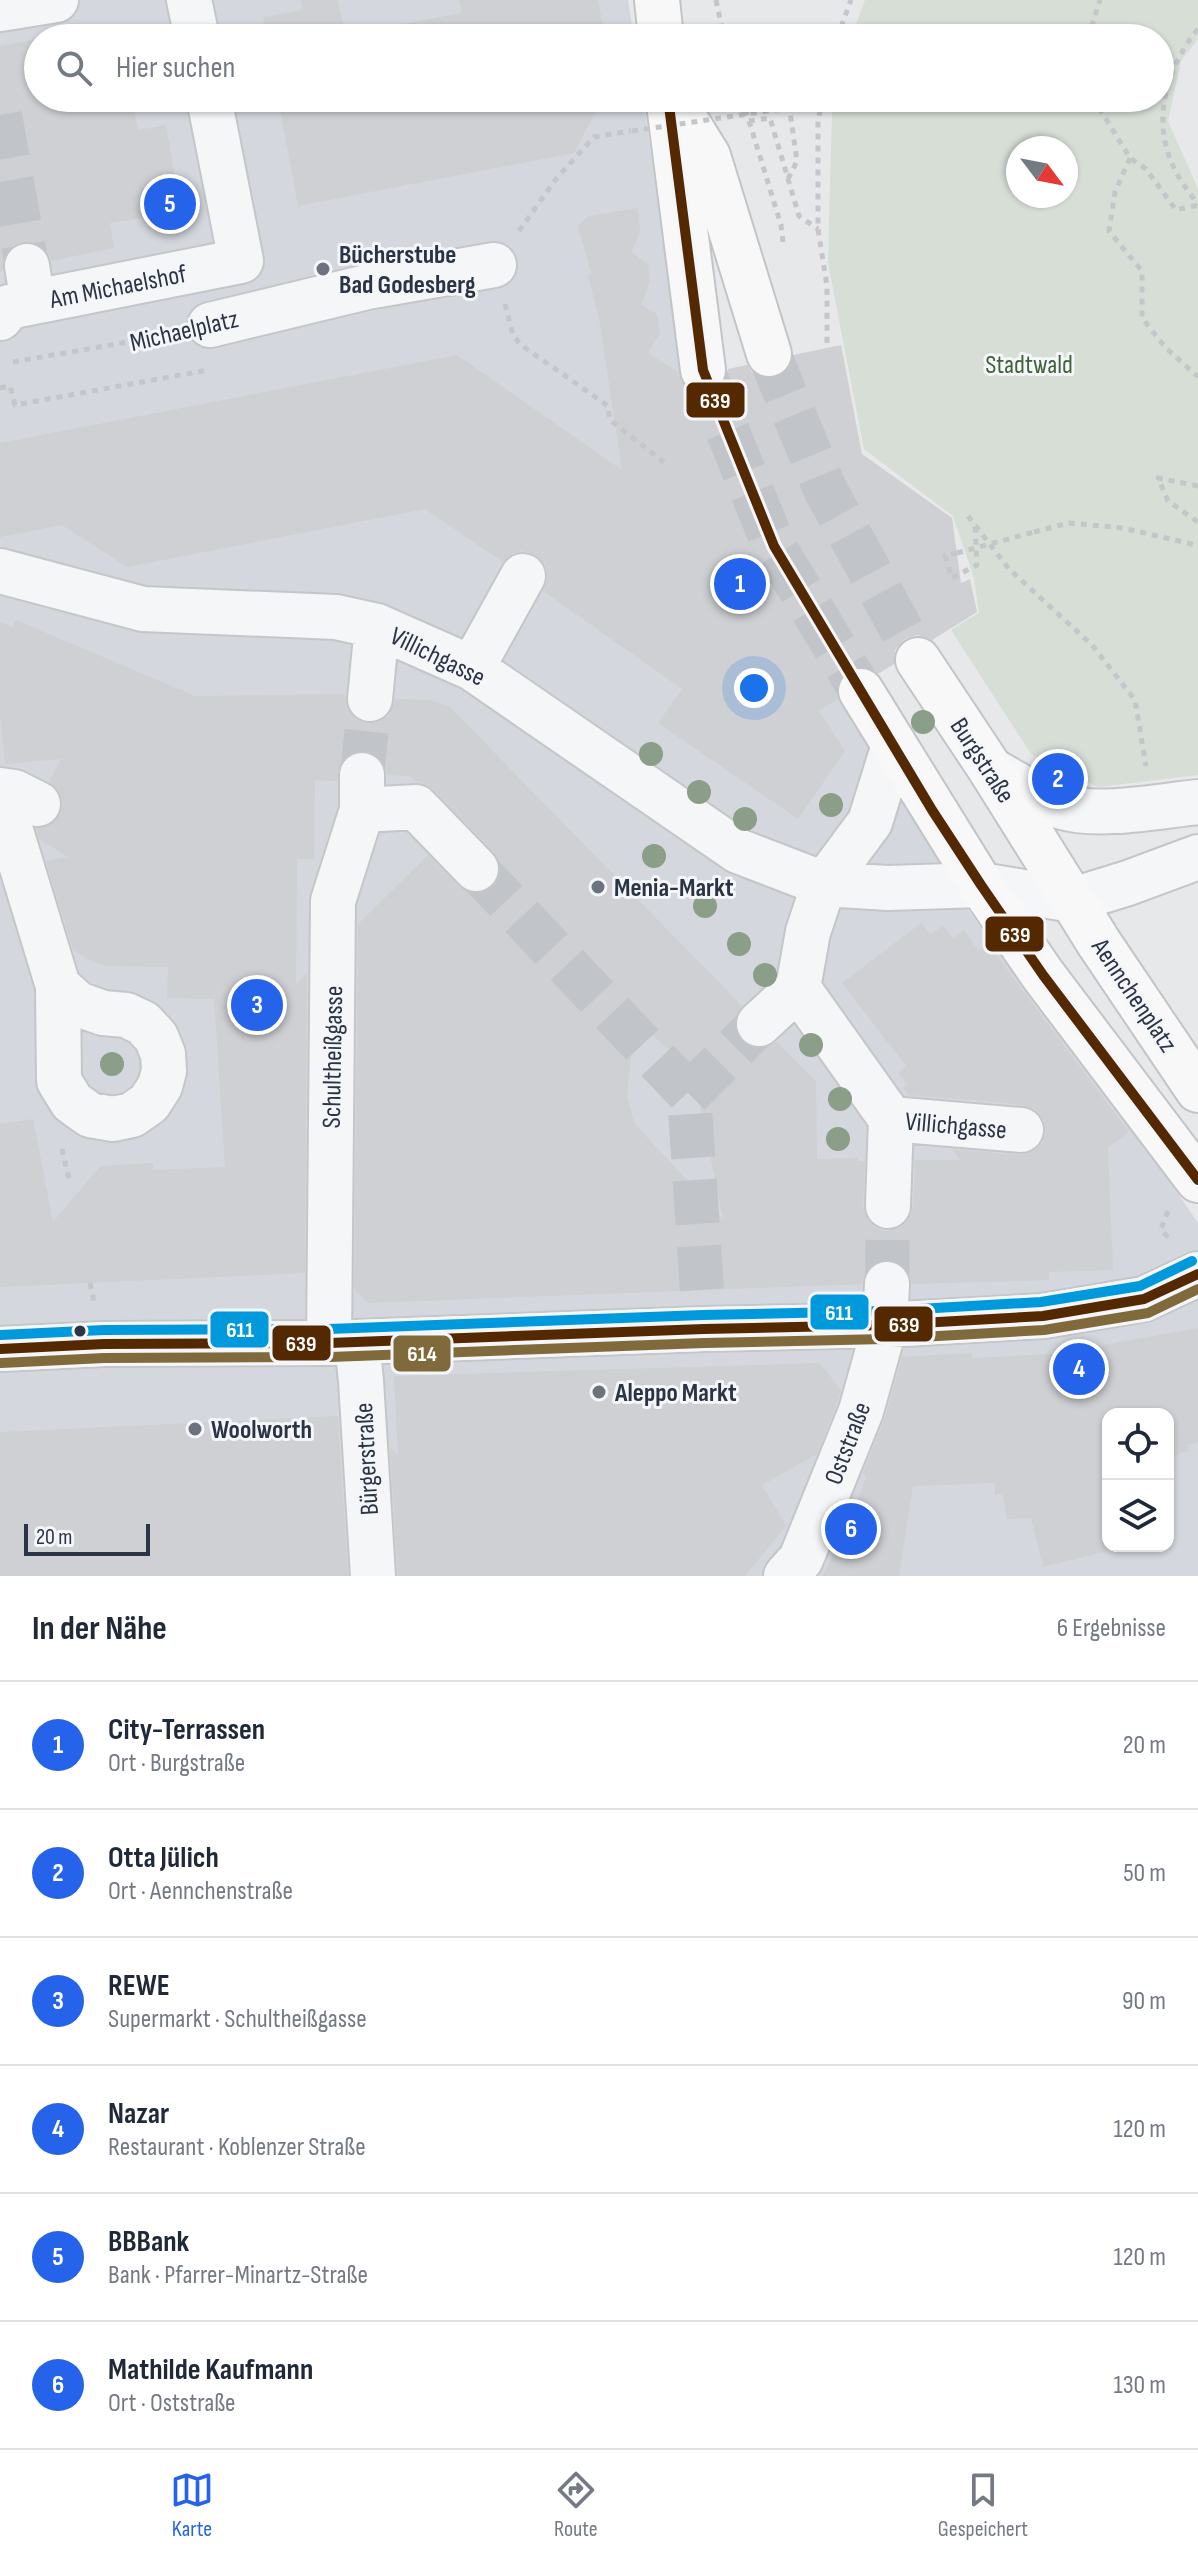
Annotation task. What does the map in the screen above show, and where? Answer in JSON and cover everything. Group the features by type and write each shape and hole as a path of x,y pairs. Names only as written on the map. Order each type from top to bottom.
{"main road":[{"path":"657,0 660,24"},
{"path":"672,112 703,370"},
{"path":"679,112 708,156 769,354"},
{"name":"Burgstraße","path":"918,660 1073,900"},
{"path":"861,691 981,885 1186,1193"},
{"path":"981,885 1021,820"},
{"name":"Aennchenplatz","path":"1073,900 1197,1087"}],"street":[{"path":"0,9 56,0"},
{"name":"Am Michaelshof","path":"20,296 241,261 212,112"},
{"name":"Michaelplatz","path":"210,325 367,287 494,265"},
{"name":"Villichgasse","path":"0,571 143,609 336,617 377,626 472,668 738,851 824,884 888,888 981,885 1073,900"},
{"path":"472,668 523,576"},
{"path":"370,699 377,626"},
{"path":"759,1024 798,988 808,932 824,884 870,822 894,745"},
{"path":"991,770 1066,808 1098,811 1198,802"},
{"name":"Schultheißgasse","path":"343,1343 333,901 362,793 416,807 476,869"},
{"path":"13,799 10,828 58,986"},
{"path":"1073,900 1198,857"},
{"name":"Villichgasse","path":"798,988 891,1119 888,1206"},
{"name":"Villichgasse","path":"891,1119 1021,1130"},
{"path":"0,1349 104,1344 343,1343 703,1310 886,1304 1043,1316 1144,1299 1196,1275"},
{"name":"Oststraße","path":"798,1570 861,1411 886,1304"},
{"name":"Bürgerstraße","path":"343,1343 361,1381 373,1576"}],"path":[{"path":"716,0 721,24"},
{"path":"839,24 851,0"},
{"path":"1092,24 1100,0"},
{"path":"1174,65 1198,29"},
{"path":"664,462 610,420 608,406 521,345 513,335 494,265 556,179 594,137 762,112"},
{"path":"787,180 797,161 790,112"},
{"path":"820,112 818,229 827,286 827,348"},
{"path":"1102,112 1130,158 1146,169 1176,210 1198,205 1174,170 1163,139 1162,112"},
{"path":"749,121 770,118 799,216 818,229"},
{"path":"1130,158 1115,192 1109,231 1142,271 1142,318 1165,347 1198,377"},
{"name":"Michaelplatz","path":"0,364 143,341 210,325"},
{"name":"Michaelplatz","path":"0,388 10,386 15,405 215,369"},
{"path":"1198,486 1158,478 1168,501 1198,522"},
{"path":"968,516 1009,569 1092,645 1135,700 1148,776"},
{"path":"975,525 977,565 952,578 945,556 957,553 1034,532 1069,523 1123,528 1198,543"},
{"path":"61,1143 70,1184"},
{"path":"1186,1193 1167,1211 1161,1229 1196,1275"}],"shaded area":[{"path":"0,0 628,0 632,24 24,24 24,112 645,112 681,361 844,701 962,902 1134,1129 1198,1223 1198,1576 0,1576"}],"green space":[{"name":"Stadtwald","path":"865,0 1198,0 1198,39 1181,61 1174,93 1174,24 856,24"},
{"name":"Stadtwald","path":"832,112 1170,112 1168,121 1198,189 1198,775 1098,787 1031,754 951,630 979,613 974,578 953,516 864,449 828,263"}],"building":[{"path":"301,0 338,0 343,24 264,24 263,17 303,10"},
{"path":"459,0 598,0 602,24 404,24 462,13"},
{"path":"24,42 24,112 135,112 138,130 166,125 181,212 110,223 114,248 51,261 47,251 36,243 22,242 11,247 0,271 0,46"},
{"path":"281,112 596,112 574,153 298,206"},
{"path":"638,208 640,231 632,252 648,265 650,281 641,305 657,314 660,333 648,353 678,372 683,384 693,393 705,395 719,389 726,380 728,369 747,365 753,373 763,378 776,378 788,370 793,355 841,345 862,454 952,518 961,583 970,579 977,612 932,640 917,635 905,639 895,650 894,664 878,674 859,666 849,669 839,679 838,699 819,711 845,751 798,819 658,723 682,689 543,591 548,575 545,564 536,555 522,551 511,554 503,562 425,509 127,567 62,525 0,537 0,443 457,355 622,470 600,324 588,275 591,273 578,226 588,216"},
{"path":"16,620 195,696 345,694 348,710 356,720 368,724 380,722 390,714 395,699 430,700 450,707 742,1006 735,1017 735,1029 741,1041 751,1048 764,1048 777,1042 816,1081 817,1159 858,1158 858,1161 865,1161 863,1206 866,1218 875,1228 886,1231 899,1228 910,1219 915,1160 960,1160 952,1149 1020,1155 1032,1152 1042,1144 1046,1131 1044,1120 1035,1109 1023,1105 909,1095 902,1087 907,1084 898,1073 906,1066 842,983 921,923 931,934 943,925 953,938 964,930 979,951 988,944 1129,1132 1108,1147 1113,1270 1049,1272 1049,1280 912,1284 909,1272 901,1264 887,1259 876,1262 866,1270 862,1284 368,1303 354,1290 358,924 428,855 458,886 470,893 483,893 494,886 500,875 500,864 494,852 433,789 410,776 387,775 384,763 375,754 361,750 350,753 341,762 337,781 315,780 314,859 297,859 296,984 307,973 305,1273 0,1287 0,1124 33,1119 53,1222 100,1166 153,1163 153,1170 225,1167 214,999 167,998 168,967 107,966 73,950 46,861 68,857 39,839 36,828 51,825 61,814 63,803 59,791 49,782 61,759 5,764 0,715 0,622 12,627","holes":["635,1017 694,1076 723,1219 634,1123 627,1096"]},
{"path":"1198,1328 1198,1442 1187,1445 1189,1451 1174,1455 1174,1408 1102,1408 1104,1552 1043,1567 1031,1518 1007,1519 1003,1495 995,1495 995,1483 913,1486 899,1576 822,1576 850,1521 902,1357 972,1353 972,1358 1052,1354"},
{"path":"820,1363 841,1390 837,1403 817,1454 762,1485 786,1526 745,1576 398,1576 390,1448 398,1455 394,1376"},
{"path":"338,1416 348,1576 0,1576 0,1432"}],"tunnel":[{"path":"0,115 27,266"},
{"path":"769,354 825,489 918,660"},
{"path":"703,370 774,546 861,691"},
{"path":"362,775 370,699"},
{"path":"476,869 689,1094 702,1291"},
{"path":"689,1094 759,1024"},
{"path":"887,1284 888,1206"}],"transit line":[{"name":"639","path":"670,112 703,370 774,546 932,810 981,885 1043,975 1198,1180"},
{"name":"611","path":"0,1335 104,1330 329,1329 884,1311 1041,1302 1140,1286 1192,1261"},
{"name":"639","path":"0,1349 104,1344 329,1343 885,1325 1043,1316 1144,1299 1198,1274"},
{"name":"614","path":"1,1363 104,1358 330,1357 885,1339 1044,1330 1148,1313 1198,1289"}],"place":[{"name":"BBBank","path":"170,204"},
{"name":"Bücherstube Bad Godesberg","path":"323,269"},
{"name":"City-Terrassen","path":"740,584"},
{"name":"Otta Jülich","path":"1058,779"},
{"name":"Menia-Markt","path":"598,887"},
{"name":"REWE","path":"257,1005"},
{"name":"Nazar","path":"1079,1369"},
{"name":"Aleppo Markt","path":"599,1392"},
{"name":"Woolworth","path":"195,1429"},
{"name":"Mathilde Kaufmann","path":"851,1529"}]}
